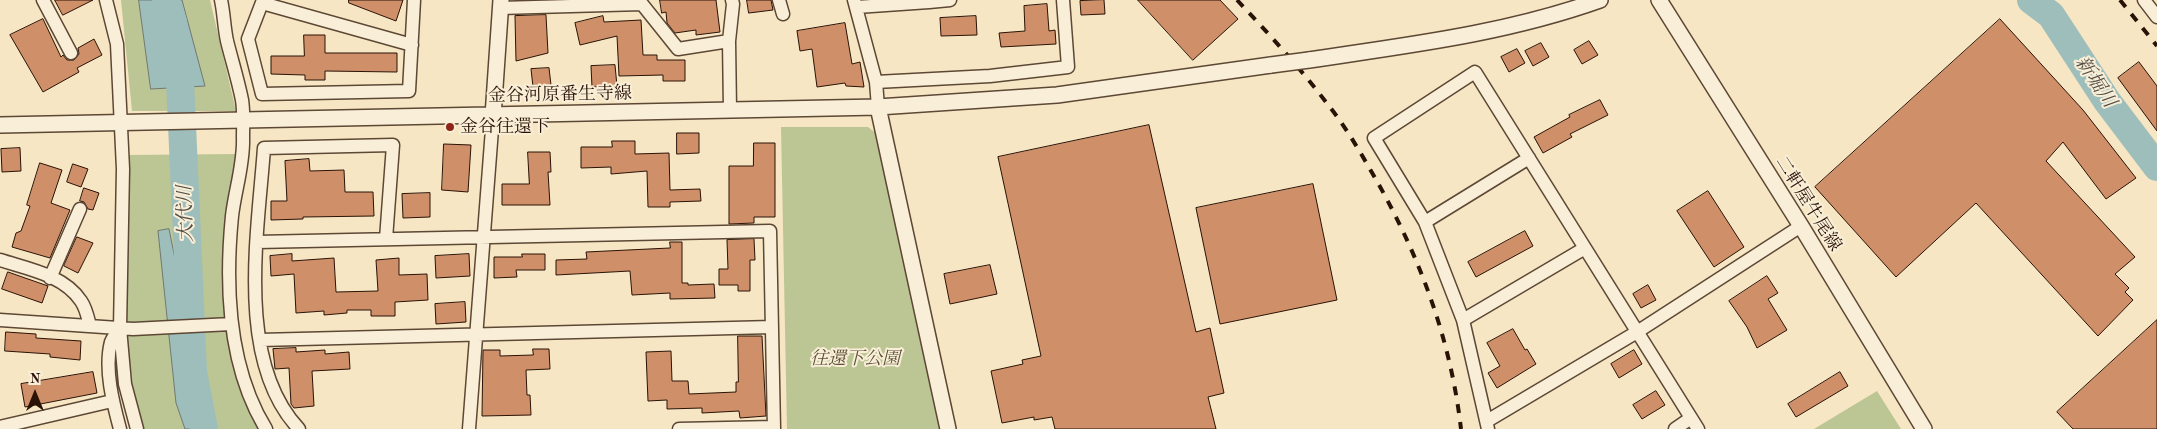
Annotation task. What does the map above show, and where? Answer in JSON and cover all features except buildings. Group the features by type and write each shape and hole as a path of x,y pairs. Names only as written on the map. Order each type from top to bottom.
{"street":[{"path":"44,0 72,53"},
{"path":"106,0 116,44 123,123 125,384 137,429"},
{"path":"221,0 227,39 242,101 243,121 242,159 232,216 230,249 231,324 242,377 266,429"},
{"path":"412,45 262,2 248,38 262,94 409,91 412,45 414,0"},
{"path":"730,110 729,41 732,0"},
{"path":"779,0 783,14"},
{"path":"948,429 878,107 876,82 856,4 950,0"},
{"path":"876,82 990,76 1068,67 1062,0"},
{"name":"金谷河原番生寺線","path":"123,123 878,107 1066,94 1309,60 1497,30 1553,16 1600,0"},
{"name":"二軒屋牛尾線","path":"1658,0 1801,226 1924,429"},
{"path":"2144,0 2157,17"},
{"path":"469,429 500,4 634,2 642,4 678,49 729,41"},
{"path":"1675,429 1695,424 1637,332 1475,72 1374,138 1425,222 1463,320 1487,425 1637,332 1801,226"},
{"path":"0,125 123,123"},
{"path":"299,429 276,397 263,358 256,314 264,148 393,145 386,239"},
{"path":"1425,222 1529,158"},
{"path":"50,278 80,209"},
{"path":"258,242 770,231 774,428 679,429"},
{"path":"1463,320 1585,248"},
{"path":"0,260 69,287 82,302 90,326"},
{"path":"0,320 126,329 231,324"},
{"path":"260,340 772,327"},
{"path":"120,429 112,401 109,369 111,341 126,329"},
{"path":"0,427 112,401"}],"green space":[{"path":"121,0 210,0 236,111 132,111"},
{"name":"往還下公園","path":"781,127 868,127 877,134 941,429 787,429"},
{"path":"238,154 228,240 242,383 268,429 139,429 125,384 125,155"},
{"path":"1877,391 1901,429 1814,429"}],"water":[{"path":"139,0 182,0 205,86 151,89"},
{"path":"169,229 209,429 185,429 176,403 158,231"}],"waterway":[{"name":"大代川","path":"166,0 173,22 180,80 193,372 204,429"},
{"name":"新堀川","path":"2031,0 2051,15 2107,101 2157,167"}],"railway":[{"path":"1237,0 1296,65 1336,115 1394,212 1421,271 1442,333 1450,364 1461,429"},
{"path":"2120,0 2157,46"}],"place":[{"name":"金谷往還下","path":"450,127"}]}
